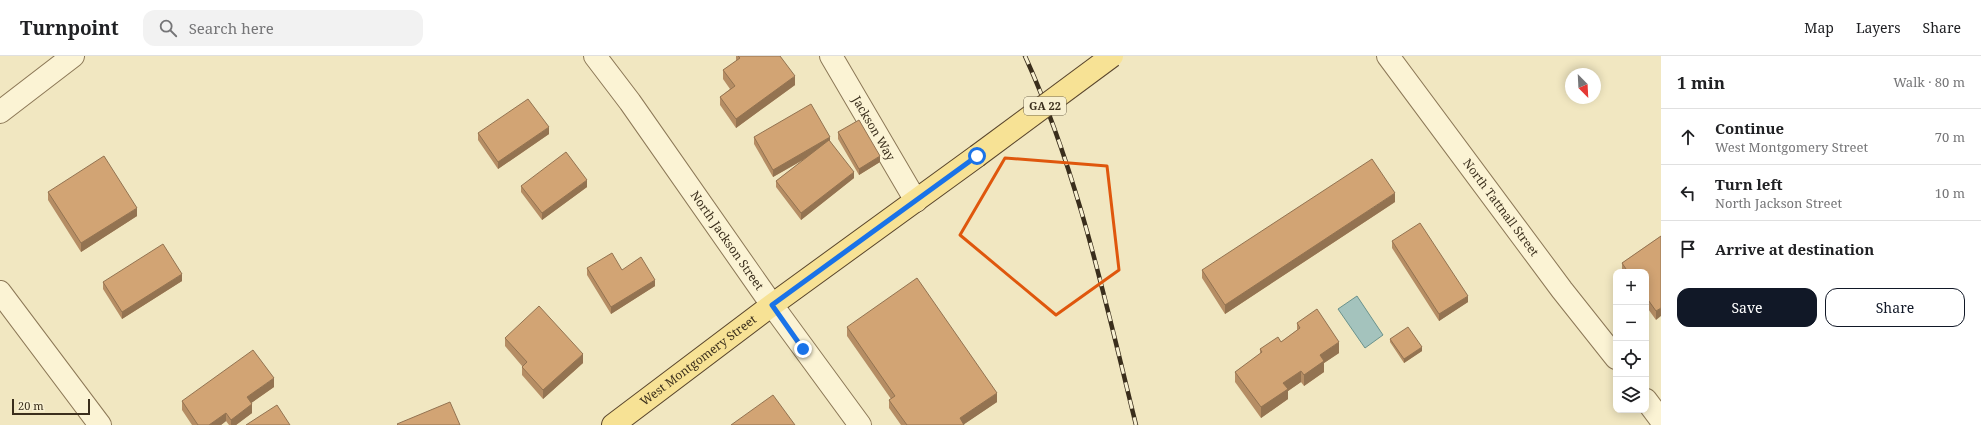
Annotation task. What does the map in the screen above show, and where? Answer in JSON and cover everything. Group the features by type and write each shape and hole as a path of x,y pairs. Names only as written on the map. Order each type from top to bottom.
{"main road":[{"name":"West Montgomery Street","path":"614,425 772,305 1112,56"}],"street":[{"path":"0,112 74,56"},
{"name":"North Jackson Street","path":"595,56 630,102 772,305 860,425"},
{"name":"Jackson Way","path":"831,56 916,201"},
{"name":"North Tattnall Street","path":"1388,56 1562,290 1613,354"},
{"path":"0,292 100,425"}],"highlighted area":[{"path":"1005,158 1107,166 1119,270 1056,315 960,235"}],"water":[{"path":"1357,296 1383,335 1365,348 1338,309"}],"building":[{"path":"738,56 780,56 795,76 736,119 720,97 735,86 723,70 740,58"},
{"path":"528,99 549,127 498,162 478,133"},
{"path":"811,104 830,137 773,170 754,137"},
{"path":"859,120 880,156 859,169 838,132"},
{"path":"829,140 854,172 801,213 776,181"},
{"path":"566,152 587,180 542,213 521,186"},
{"path":"104,156 137,208 81,243 48,192"},
{"path":"1372,159 1395,193 1225,305 1202,270"},
{"path":"1420,223 1468,296 1439,314 1392,241"},
{"path":"1661,236 1661,308 1656,311 1649,301 1649,269 1626,269 1622,263"},
{"path":"163,244 182,274 122,312 103,282"},
{"path":"612,253 622,270 641,257 655,280 611,307 587,268"},
{"path":"917,278 997,393 960,418 964,425 907,425 889,400 895,396 847,327"},
{"path":"539,306 583,354 543,390 522,367 527,362 505,338"},
{"path":"1317,309 1339,342 1320,355 1324,361 1304,375 1301,371 1283,383 1288,389 1261,407 1235,372 1262,352 1260,349 1278,337 1281,342 1300,328 1297,323"},
{"path":"1408,327 1422,347 1404,359 1390,339"},
{"path":"253,350 274,378 247,397 252,404 231,420 226,413 209,425 198,425 182,401"},
{"path":"773,395 795,425 731,425"},
{"path":"450,402 460,425 397,424"},
{"path":"277,405 290,425 246,425"}],"railway":[{"path":"1025,56 1044,100 1075,191 1101,284 1136,425"}],"route":[{"path":"803,349 772,305 977,156"}]}
